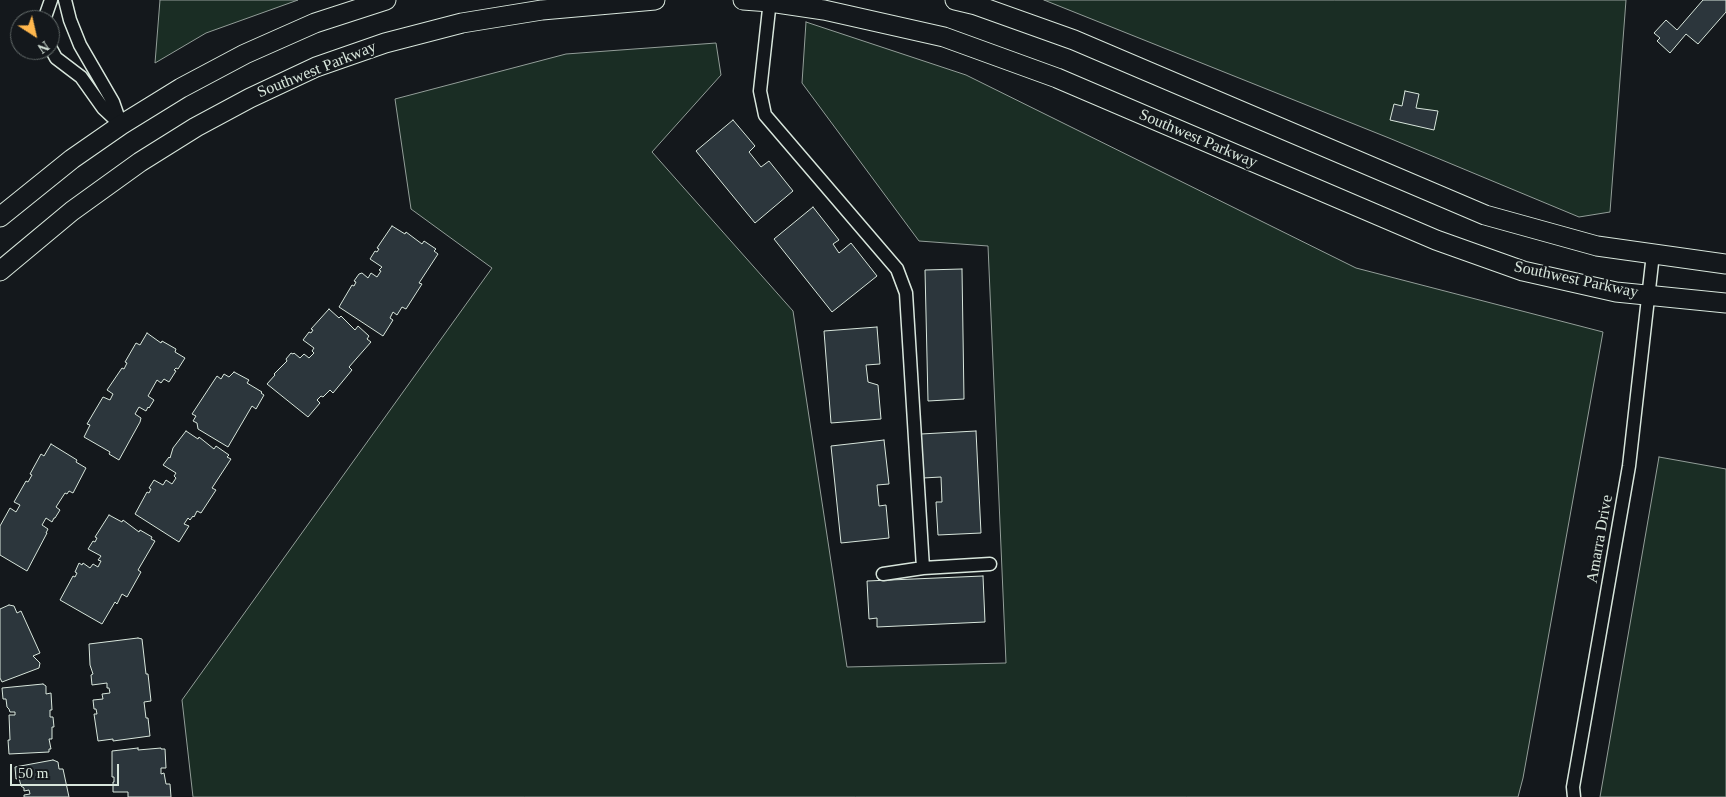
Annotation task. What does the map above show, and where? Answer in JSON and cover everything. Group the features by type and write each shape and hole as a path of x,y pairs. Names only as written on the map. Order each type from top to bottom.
{"main road":[{"path":"0,217 72,159 121,125 181,88 245,54 315,23 386,0"},
{"name":"Southwest Parkway","path":"0,271 72,211 140,162 211,118 316,67 385,43 462,23 542,10 655,0"},
{"name":"Southwest Parkway","path":"743,0 770,1 824,10 944,37 1057,78 1436,240 1523,272 1616,292 1726,303"},
{"path":"955,0 1074,40 1485,215 1598,246 1726,264"}],"street":[{"path":"65,0 70,20 80,45 113,102 121,125"},
{"path":"770,1 760,91 765,115 897,269 906,294 923,568"},
{"path":"59,60 81,77 103,108 121,125"},
{"name":"Southwest Parkway","path":"1648,296 1654,254"},
{"name":"Amarra Drive","path":"1572,794 1629,466 1648,296"},
{"path":"884,574 923,568 990,564"}],"green space":[{"path":"160,0 298,0 206,33 155,63"},
{"path":"1044,0 1626,0 1610,212 1579,217 1389,138"},
{"path":"806,22 966,75 1356,268 1603,332 1523,778 1518,797 193,797 182,700 492,268 411,209 395,99 566,54 716,43 721,75 652,152 793,311 847,667 1006,663 988,246 919,241 802,83"},
{"path":"1659,457 1726,469 1726,797 1600,797"}],"building":[{"path":"1703,0 1726,0 1726,12 1698,44 1686,34 1670,53 1657,41 1660,38 1654,33 1666,20 1677,30"},
{"path":"1405,91 1419,94 1416,108 1438,111 1434,130 1390,120 1394,104 1402,106"},
{"path":"733,120 755,146 749,152 761,167 769,161 793,191 755,223 696,151"},
{"path":"813,207 839,240 833,244 839,253 851,243 877,276 832,312 774,239"},
{"path":"392,226 405,234 406,232 422,244 424,241 436,249 434,251 438,254 419,283 422,284 406,309 402,307 397,315 393,312 390,318 393,320 383,336 339,307 352,285 354,286 356,282 354,281 359,274 362,273 368,278 371,273 377,277 381,271 379,270 382,267 370,259 375,251 377,252 379,249 377,248"},
{"path":"962,269 964,399 928,401 925,270"},
{"path":"329,309 339,318 341,316 355,330 358,326 369,336 367,339 371,342 349,367 352,370 333,393 330,390 317,400 320,403 308,417 267,384 287,361 286,359 291,353 300,358 304,354 309,358 314,353 312,351 314,348 303,340 309,332 311,333 313,330 311,329"},
{"path":"877,327 880,364 866,365 868,382 878,385 881,419 831,423 824,331"},
{"path":"147,333 161,343 162,341 176,349 175,352 185,358 178,369 174,370 176,371 169,382 164,379 161,383 157,380 148,396 154,400 149,408 146,411 139,407 135,414 141,418 140,422 119,460 109,454 110,452 84,437 90,425 87,424 103,397 110,400 113,394 107,390 122,368 124,369 127,363 125,362 136,343 140,345"},
{"path":"234,372 249,380 247,383 264,395 256,409 252,406 228,447 198,429 197,423 193,421 196,416 192,414 217,376 221,379 224,374 229,377"},
{"path":"186,431 198,439 199,437 214,449 216,446 229,455 227,457 231,459 212,488 216,490 201,513 197,511 194,517 190,520 188,518 184,524 189,526 179,542 135,514 147,492 149,493 151,489 149,488 154,480 163,485 166,480 172,484 176,478 174,476 176,473 163,465 170,458 173,448"},
{"path":"976,431 981,533 938,535 936,502 942,502 941,477 923,478 921,434"},
{"path":"884,440 889,484 877,485 879,506 886,505 889,538 841,543 831,446"},
{"path":"51,444 77,460 76,462 86,468 73,493 69,491 67,494 65,493 56,507 60,510 52,522 46,518 42,525 48,529 47,533 27,571 0,555 0,526 10,508 16,512 20,505 14,502 26,481 28,482 32,475 30,474 41,454 44,456"},
{"path":"109,515 122,522 123,520 139,532 140,530 152,537 151,539 155,541 138,570 141,572 127,597 122,594 102,624 60,600 73,576 75,577 79,563 82,565 83,563 90,568 93,564 98,567 101,561 98,560 101,556 88,549 93,541 95,542 97,538 95,537"},
{"path":"983,576 985,622 877,627 877,618 869,619 867,581"},
{"path":"9,605 14,606 17,613 21,611 40,653 33,656 40,663 39,668 2,682 0,678 0,609"},
{"path":"142,639 146,674 148,674 151,701 144,702 150,736 98,741 94,714 97,714 96,709 94,709 93,700 103,699 102,694 110,693 107,683 92,685 91,675 93,674 90,665 89,644"},
{"path":"43,684 46,686 46,694 51,693 52,710 50,710 50,717 53,717 54,727 52,727 52,739 49,739 51,749 49,749 49,752 9,754 9,715 15,715 15,712 10,712 7,707 6,699 3,699 2,688"},
{"path":"138,748 138,750 165,749 166,768 161,768 161,774 164,773 166,784 170,784 171,797 128,797 128,792 113,792 112,751"},
{"path":"53,760 58,762 59,769 63,769 69,797 24,797 24,795 30,794 29,790 24,791 19,778 16,779 15,767"}]}
